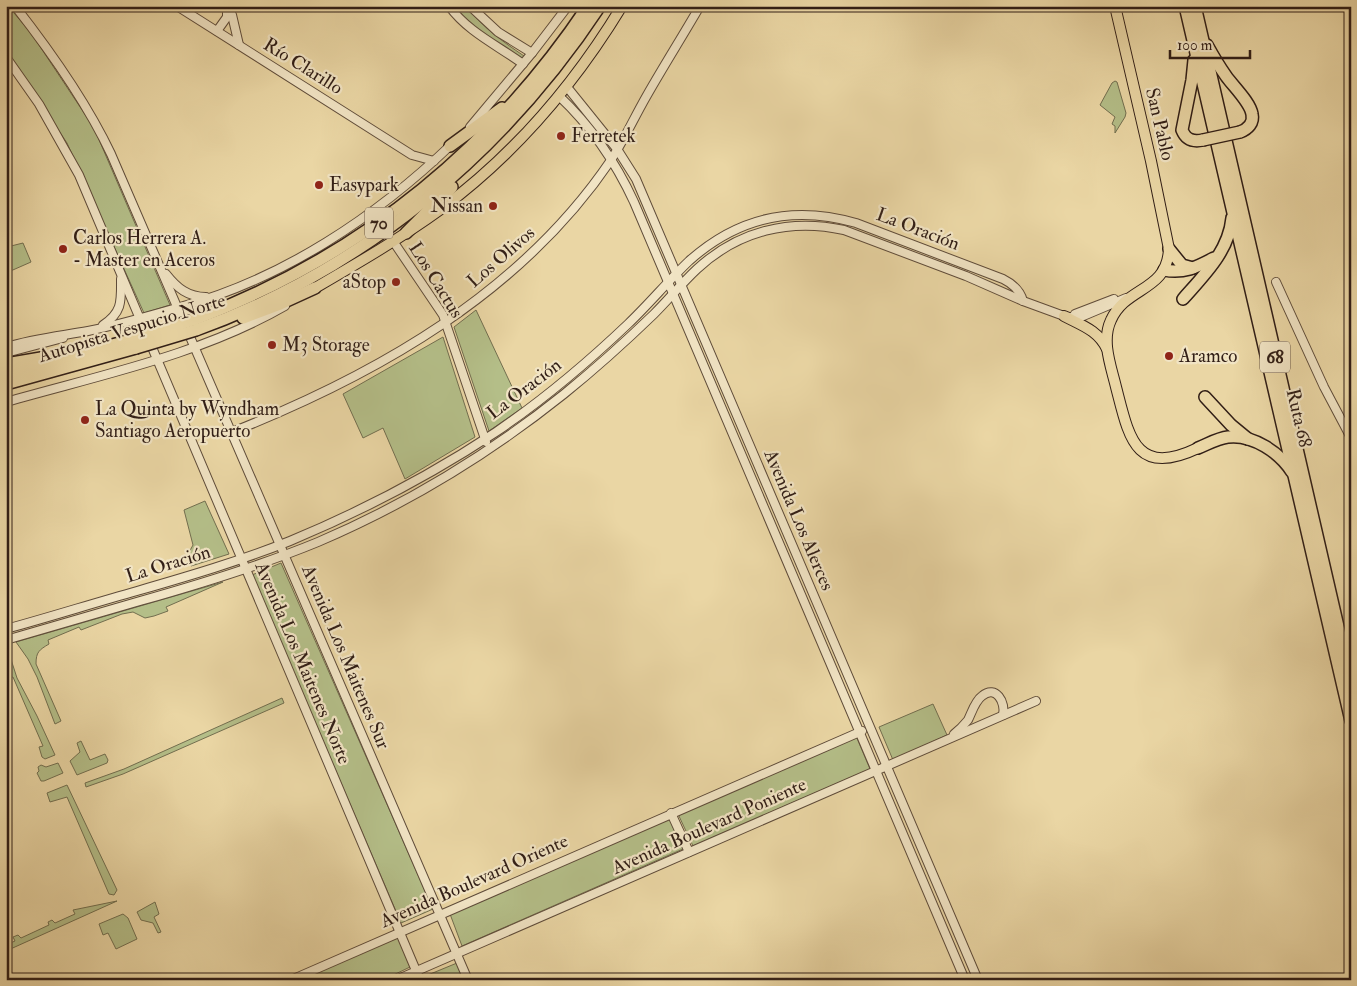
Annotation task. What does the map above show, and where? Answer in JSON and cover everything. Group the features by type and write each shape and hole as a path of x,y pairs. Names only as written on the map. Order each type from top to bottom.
{"highway":[{"name":"Autopista Vespucio Norte","path":"197,326 233,304 277,284 325,258 370,229 413,197 452,165 495,124 534,80 588,6"},
{"name":"Autopista Vespucio Norte","path":"6,384 197,326 276,295 352,252 421,204 487,146 568,54 600,6"},
{"name":"Ruta 68","path":"1185,6 1351,721"},
{"name":"Ruta 68","path":"1194,6 1351,683"},
{"path":"1194,43 1192,80 1182,130 1184,135 1190,140 1195,141 1240,132 1246,129 1252,119 1251,110 1219,66 1200,30"},
{"path":"450,146 499,110 534,80"},
{"path":"406,233 472,167 487,146"},
{"path":"1183,298 1220,254 1230,229 1232,208"},
{"path":"1169,249 1182,266 1193,268"},
{"path":"1164,270 1180,272 1193,268 1220,254"},
{"path":"197,326 222,324 250,316 315,288"},
{"name":"Autopista Vespucio Norte","path":"6,374 101,348 135,344"},
{"path":"6,364 101,348"},
{"path":"1205,397 1237,431 1251,441"},
{"path":"1198,448 1227,437 1239,437 1264,446 1276,453 1286,463 1294,476"}],"main road":[{"path":"315,288 406,233 442,208 493,167 532,129 567,87 596,47 622,6"},
{"name":"San Pablo","path":"1115,6 1155,179 1169,249"},
{"path":"1169,249 1164,270 1157,280 1134,293 1119,308 1111,320 1107,336 1108,352 1126,428 1136,447 1146,454 1163,459 1175,458 1198,448"},
{"path":"1064,316 1095,332 1108,352"}],"street":[{"path":"15,6 42,41 96,123 158,263 171,281 185,293 199,297 210,297"},
{"name":"Río Clarillo","path":"177,6 412,155 434,161"},
{"path":"220,33 227,16 227,6"},
{"path":"227,6 233,19 239,44"},
{"path":"449,6 474,31 522,64"},
{"path":"470,6 498,32 532,53"},
{"path":"6,347 38,338 100,328 177,308 258,279 318,246 359,221 418,175 450,146 477,119 568,6"},
{"name":"Los Olivos","path":"232,432 336,387 446,322 492,288 550,234 578,203 611,160 700,6"},
{"path":"220,33 233,19"},
{"name":"Avenida Los Maitenes Norte","path":"6,57 39,104 79,175 420,980"},
{"name":"Avenida Los Alerces","path":"567,87 617,149 636,179 978,980"},
{"name":"Avenida Los Alerces","path":"559,96 587,127 611,160 622,176 634,202 965,980"},
{"path":"412,155 418,167 418,175"},
{"name":"La Oración","path":"6,629 242,559 280,545 379,501 444,465 536,403 584,364 632,320 697,254 716,241 743,227 765,219 786,215 810,214 856,223 1003,279 1015,286 1023,301"},
{"path":"853,232 856,223"},
{"name":"La Oración","path":"7,638 245,569 285,555 392,507 444,478 536,416 629,338 695,270 720,250 736,241 762,231 788,225 806,225 853,232 1064,316"},
{"name":"Los Cactus","path":"393,241 439,308 446,322 485,439 490,448"},
{"name":"Avenida Los Maitenes Sur","path":"158,263 468,980"},
{"path":"100,328 113,318 118,311 122,277"},
{"path":"1276,282 1324,387 1351,438"},
{"path":"6,402 195,346 252,324 315,288"},
{"path":"1064,316 1081,317 1120,301 1134,293"},
{"path":"6,353 89,330"},
{"path":"949,739 966,722 978,700 986,693 995,693 1000,697 1004,706 1003,716"},
{"name":"Avenida Boulevard Poniente","path":"396,980 1036,701"},
{"name":"Avenida Boulevard Oriente","path":"291,980 870,727"},
{"path":"671,813 689,852"}],"green space":[{"path":"6,6 31,33 94,128 170,305 144,313 67,143 6,52"},
{"path":"451,6 466,6 486,27 524,56 521,60 476,30"},
{"path":"1115,81 1117,82 1126,113 1115,133 1115,126 1112,124 1115,117 1100,105"},
{"path":"23,243 31,262 6,273 7,247"},
{"path":"476,310 522,408 489,431 454,327"},
{"path":"443,337 475,437 405,479 383,428 363,438 343,394"},
{"path":"205,501 229,554 191,566 187,556 193,545 184,510"},
{"path":"281,563 433,909 401,923 252,575"},
{"path":"223,582 166,607 168,611 154,616 145,618 133,612 122,614 81,630 79,627 48,640 49,644 37,654 36,664 61,721 55,724 37,677 28,659 16,642"},
{"path":"6,644 17,678 55,755 45,759 42,757 39,747 43,746 13,677 8,678 6,673"},
{"path":"282,698 284,703 123,774 86,787 85,783 124,769"},
{"path":"933,704 947,735 893,760 879,727"},
{"path":"856,736 870,769 693,846 678,814"},
{"path":"81,741 90,760 105,754 108,760 107,763 77,775 70,761 80,752 77,743"},
{"path":"58,763 63,773 41,781 37,773 39,771 38,767 41,765 46,767"},
{"path":"67,785 117,890 114,895 109,894 67,797 50,802 47,793"},
{"path":"669,818 683,849 462,946 450,914"},
{"path":"117,901 6,951 6,945 15,941 13,937 18,935 21,938 49,925 48,922 52,920 55,923 75,914 73,910"},
{"path":"155,902 159,914 154,917 161,932 158,933 153,923 141,920 137,912"},
{"path":"123,914 128,918 137,939 116,949 108,933 103,935 99,924"},
{"path":"397,935 410,967 383,980 300,980"},
{"path":"457,963 464,980 424,980 423,977"}],"place":[{"name":"Ferretek","path":"561,136"},
{"name":"Easypark","path":"319,185"},
{"name":"Nissan","path":"493,206"},
{"name":"Carlos Herrera A. - Master en Aceros","path":"63,249"},
{"name":"aStop","path":"396,282"},
{"name":"M3 Storage","path":"272,345"},
{"name":"Aramco","path":"1169,356"},
{"name":"La Quinta by Wyndham Santiago Aeropuerto","path":"85,420"}]}
